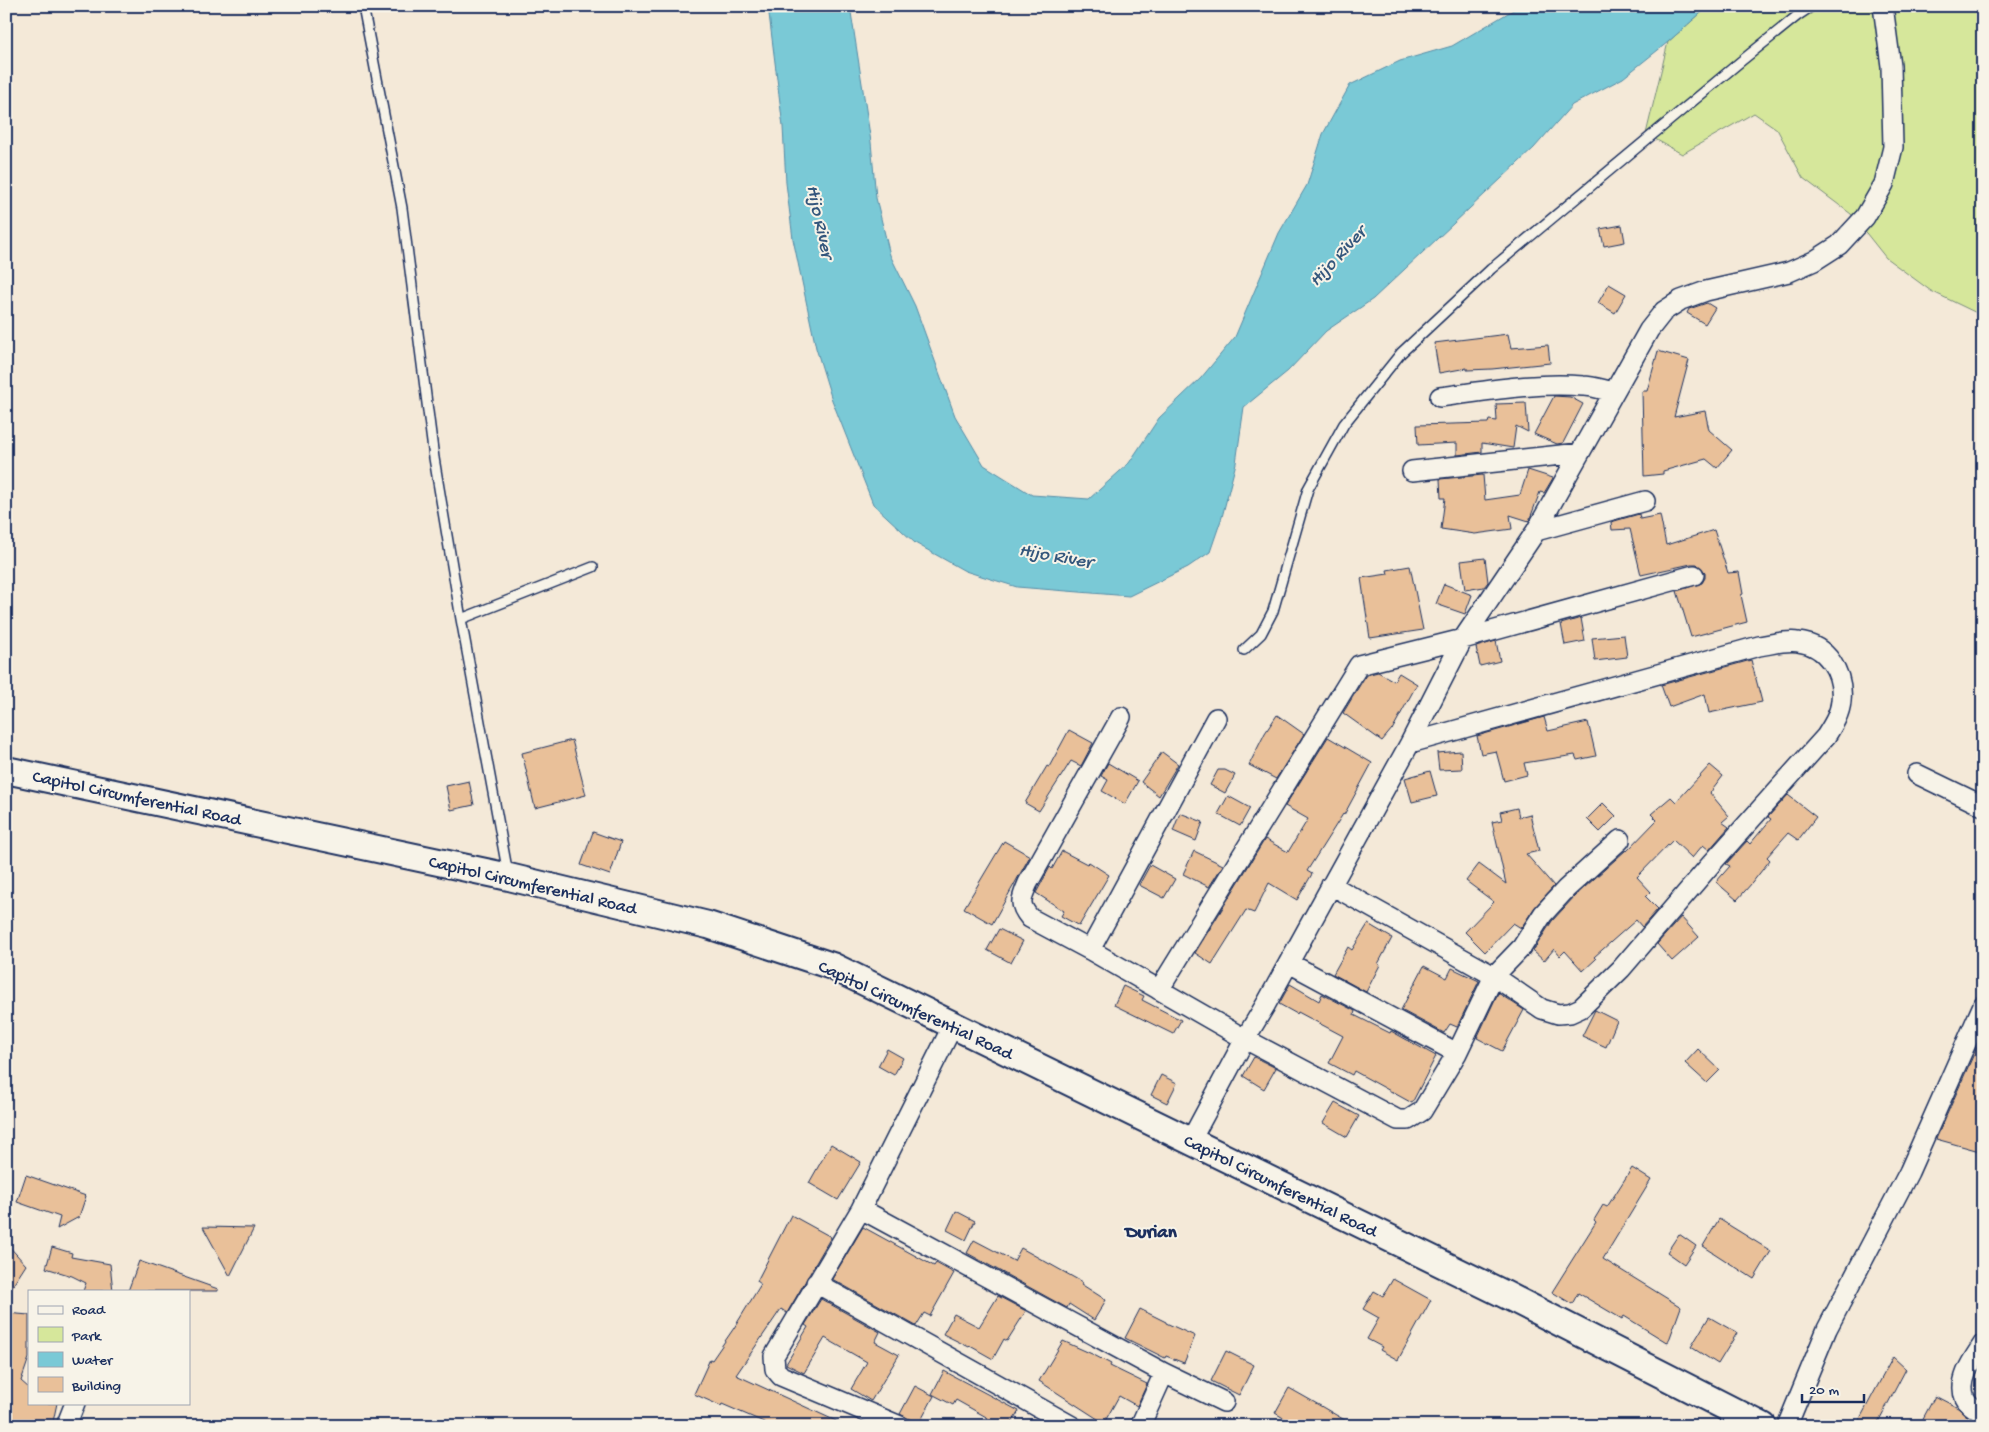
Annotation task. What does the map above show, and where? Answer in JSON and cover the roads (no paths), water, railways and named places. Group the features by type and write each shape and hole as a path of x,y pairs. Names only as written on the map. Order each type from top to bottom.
{"main road":[{"name":"Capitol Circumferential Road","path":"6,770 509,877 708,925 832,966 1504,1294 1763,1426"}],"street":[{"path":"1191,1140 1245,1039 1410,743 1463,639 1536,531 1649,330 1664,311 1681,300 1706,291 1790,272 1814,261 1839,245 1865,218 1884,184 1893,147 1891,66 1883,6"},
{"path":"1440,397 1506,389 1556,386 1584,386 1614,392"},
{"path":"1412,471 1580,453"},
{"path":"1536,531 1645,501"},
{"path":"1159,990 1358,665 1463,639 1694,575"},
{"path":"1331,885 1494,976 1542,1009 1558,1014 1570,1013 1581,1008 1621,969 1712,863 1826,736 1837,719 1841,700 1839,675 1828,657 1816,646 1798,642 1779,642 1640,678 1410,743"},
{"path":"1120,717 1028,883 1021,898 1022,910 1030,918 1090,950 1245,1039 1398,1120 1408,1120 1422,1111 1456,1053 1494,976 1522,947 1543,914 1566,889 1620,840"},
{"path":"1090,950 1216,718"},
{"path":"1917,774 1983,806"},
{"path":"1289,963 1456,1053"},
{"path":"1787,1426 1827,1329 1909,1172 1983,1005"},
{"path":"900,1426 781,1376 775,1369 774,1356 861,1209 953,1025"},
{"path":"861,1209 1164,1372 1224,1402"},
{"path":"816,1283 1072,1426"},
{"path":"1983,1344 1967,1372 1963,1386 1965,1398 1971,1406 1983,1413"},
{"path":"1140,1426 1164,1372"},
{"path":"66,1426 75,1404"}],"lane":[{"path":"363,6 402,208 434,458 461,619 509,877"},
{"path":"1244,650 1261,634 1273,611 1308,490 1344,424 1402,353 1491,269 1733,68 1812,6"},
{"path":"461,619 593,567"}],"water":[{"name":"Hijo River","path":"768,6 850,6 871,142 876,198 890,255 915,306 955,416 984,465 1032,495 1089,499 1129,463 1159,418 1201,378 1235,337 1279,233 1307,185 1323,134 1350,85 1400,61 1452,46 1520,6 1709,6 1623,78 1572,105 1534,148 1373,299 1326,331 1288,371 1244,407 1236,463 1222,517 1210,552 1188,567 1129,596 1017,587 965,571 915,543 873,504 832,400 816,348 793,239 786,183 783,127"}],"district":[{"name":"Durian","path":"1151,1230"}]}
